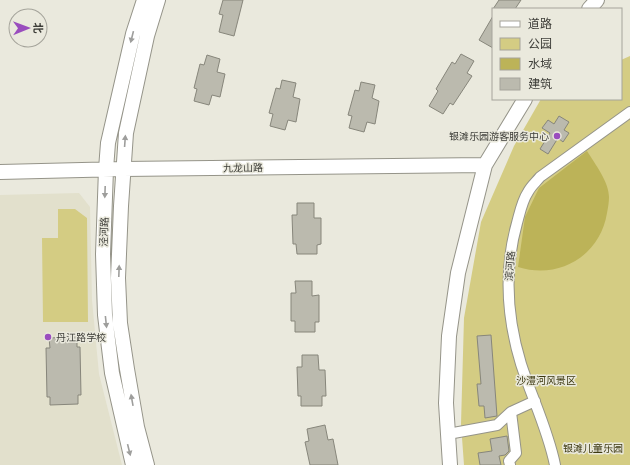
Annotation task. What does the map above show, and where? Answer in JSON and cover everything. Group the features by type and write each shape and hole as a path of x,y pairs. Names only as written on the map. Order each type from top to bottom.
{"street":[{"name":"泾河路","path":"133,465 112,373 105,315 103,254 108,143 133,34 144,0"},
{"name":"泾河路","path":"147,465 137,427 120,323 118,278 126,133 147,36 158,0"},
{"path":"590,8 597,0"},
{"path":"450,465 446,403 449,336 458,273 485,165 524,100"},
{"name":"滨河路","path":"555,465 551,447 521,365 517,349 508,294 509,262 513,235 528,191 540,177 630,112"},
{"name":"九龙山路","path":"0,172 106,169 485,165"},
{"path":"448,434 496,425 510,412 535,401"},
{"path":"510,412 516,453 509,460 510,465"}],"shaded area":[{"name":"丹江路学校","path":"79,193 90,207 92,300 99,374 122,465 0,465 0,195"}],"green space":[{"name":"沙澧河风景区","path":"630,56 630,465 464,465 461,424 464,318 481,222 514,146 540,100 622,100 622,60"},
{"path":"58,209 75,209 87,218 88,322 43,322 42,238 58,238"}],"water":[{"path":"587,151 607,185 609,197 603,228 596,241 587,252 575,261 562,267 548,270 533,270 518,267 525,217 539,188"}],"building":[{"path":"223,0 243,0 234,36 219,32 223,15 219,14"},
{"path":"499,0 521,0 516,8 494,8"},
{"path":"492,18 492,47 479,40"},
{"path":"461,54 474,61 467,73 472,76 453,105 450,103 443,114 429,106 438,91 436,89 452,62 455,64"},
{"path":"207,55 220,59 217,72 225,74 220,97 212,95 209,105 194,101 197,89 194,88 200,64 204,65"},
{"path":"282,80 296,83 293,97 300,99 296,122 288,120 285,130 270,126 273,114 269,113 276,88 280,89"},
{"path":"361,82 375,85 372,98 379,101 375,124 367,122 364,132 349,128 352,116 348,115 355,90 359,91"},
{"name":"银滩乐园游客服务中心","path":"559,116 569,122 564,130 569,133 563,142 558,138 548,154 540,149 550,133 542,128 548,120 554,124"},
{"path":"297,203 314,203 314,218 321,218 321,244 317,245 317,254 297,254 296,244 293,244 292,215 297,215"},
{"path":"295,281 312,281 312,296 319,295 319,322 315,322 315,332 295,332 295,321 291,321 291,293 296,293"},
{"path":"491,335 497,416 485,418 484,406 479,406 477,384 481,384 477,336"},
{"path":"77,337 77,347 80,347 81,395 78,395 78,404 50,405 50,397 47,397 46,348 50,348 49,338"},
{"path":"302,355 318,355 319,370 325,370 326,396 322,396 322,406 301,406 301,396 298,396 297,367 302,367"},
{"path":"325,425 328,440 333,439 338,465 310,465 305,442 309,441 307,429"},
{"path":"507,436 509,451 505,455 499,456 501,465 480,465 478,453 492,451 490,439"}],"place":[{"name":"银滩乐园游客服务中心","path":"557,136"},
{"name":"丹江路学校","path":"48,337"}],"park label":[{"name":"银滩儿童乐园","path":"593,448"}]}
